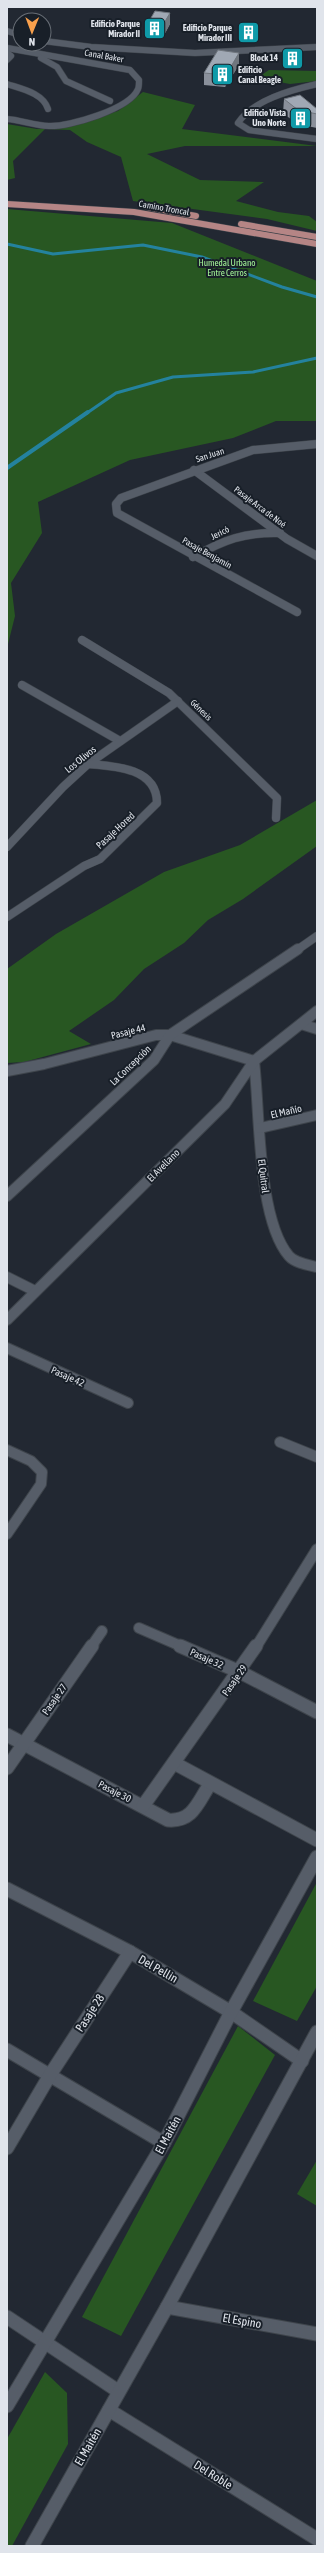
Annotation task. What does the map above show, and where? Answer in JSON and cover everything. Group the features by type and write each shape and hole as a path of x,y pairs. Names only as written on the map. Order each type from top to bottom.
{"main road":[{"path":"7,198 81,201"},
{"name":"Camino Troncal","path":"96,202 164,210 317,237"},
{"name":"Camino Troncal","path":"7,204 134,212 317,244"}],"street":[{"path":"52,42 91,47 195,53 242,53 317,48"},
{"path":"30,52 52,63 66,81 110,101"},
{"name":"Canal Baker","path":"7,119 44,126 67,125 108,112 130,98 138,89 139,80 136,74 130,70 30,52"},
{"path":"7,53 11,56 7,60"},
{"path":"7,84 37,95 46,102 48,109"},
{"path":"317,84 291,90 262,104 244,114 238,123 243,128 249,130 317,139"},
{"path":"7,92 15,87"},
{"name":"San Juan","path":"116,504 120,498 194,470 253,450 317,444"},
{"name":"Pasaje Arca de Noé","path":"194,470 280,533 317,556"},
{"name":"Pasaje Benjamín","path":"116,504 116,513 297,612"},
{"name":"Jericó","path":"194,557 231,536 250,533 280,533"},
{"name":"Génesis","path":"82,640 169,693 178,701 276,798 276,818"},
{"path":"22,685 120,741"},
{"name":"Los Olivos","path":"7,847 63,787 88,764 178,701"},
{"name":"Pasaje Hored","path":"7,917 84,866 100,859 158,804 158,792 154,784 146,778 122,768 88,764"},
{"name":"La Concepción","path":"7,1196 154,1060 170,1035 232,991 317,936"},
{"name":"El Avellano","path":"7,1320 225,1104 254,1061 317,1011"},
{"path":"300,1024 317,1029"},
{"name":"Pasaje 44","path":"7,1071 44,1064 142,1039 170,1035 254,1061"},
{"name":"El Quitral","path":"254,1061 267,1200 277,1234 288,1256 301,1263 317,1267"},
{"name":"El Mañío","path":"260,1128 317,1115"},
{"path":"7,1277 35,1291"},
{"name":"Pasaje 42","path":"7,1348 128,1403"},
{"path":"280,1442 317,1457"},
{"path":"7,1450 31,1462 42,1472 41,1484 7,1534"},
{"name":"Pasaje 29","path":"143,1806 240,1672 317,1549"},
{"name":"Pasaje 32","path":"139,1628 240,1672 317,1712"},
{"name":"Pasaje 27","path":"7,1768 102,1631"},
{"name":"Pasaje 30","path":"7,1735 168,1820 180,1821 189,1816 210,1784"},
{"path":"174,1763 210,1784 317,1840"},
{"name":"El Maitén","path":"7,2406 164,2143 231,2012 317,1857"},
{"name":"Del Pellin","path":"7,1889 130,1952 231,2012 302,2061"},
{"name":"Pasaje 28","path":"7,2148 50,2075 130,1952"},
{"name":"El Maitén","path":"32,2546 109,2410 118,2391 167,2307 317,2032"},
{"path":"7,2050 164,2143"},
{"name":"El Espino","path":"167,2307 317,2334"},
{"path":"7,2317 118,2391"},
{"name":"Del Roble","path":"109,2410 317,2539"}],"green space":[{"path":"269,70 317,71 317,81 290,84 257,78"},
{"path":"143,92 195,105 182,129 317,146 185,146 147,154 200,180 264,182 236,201 278,212 309,216 317,222 317,231 267,219 133,201 121,157 87,142 70,130 45,129 13,161 15,178 7,180 7,124 37,129 68,126 118,111"},
{"name":"Humedal Urbano Entre Cerros","path":"7,209 172,223 317,281 317,421 276,421 233,438 130,460 38,502 42,533 11,583 15,616 7,648"},
{"path":"317,800 317,846 243,899 208,920 184,943 144,969 114,1000 69,1031 91,1044 24,1062 7,1063 7,969 56,934 164,872 240,845"},
{"path":"317,1882 317,1986 297,2021 253,2001"},
{"path":"238,2026 275,2055 121,2336 82,2317"},
{"path":"317,2160 317,2206 297,2194"},
{"path":"45,2372 67,2393 68,2444 12,2546 7,2546 7,2439"}],"building":[{"path":"155,11 170,13 163,25 148,23"},
{"path":"218,50 239,53 226,75 204,73"},
{"path":"300,95 317,109 317,114 298,110 284,99"}],"waterway":[{"path":"7,244 53,254 143,245 202,257 282,287 317,297"},
{"path":"87,413 116,393 173,377 253,372 317,358"},
{"path":"7,468 88,412"}],"place":[{"name":"Edificio Parque Mirador II","path":"155,29"},
{"name":"Edificio Parque Mirador III","path":"248,33"},
{"name":"Block 14","path":"293,58"},
{"name":"Edificio Canal Beagle","path":"222,75"},
{"name":"Edificio Vista Uno Norte","path":"301,118"}]}
